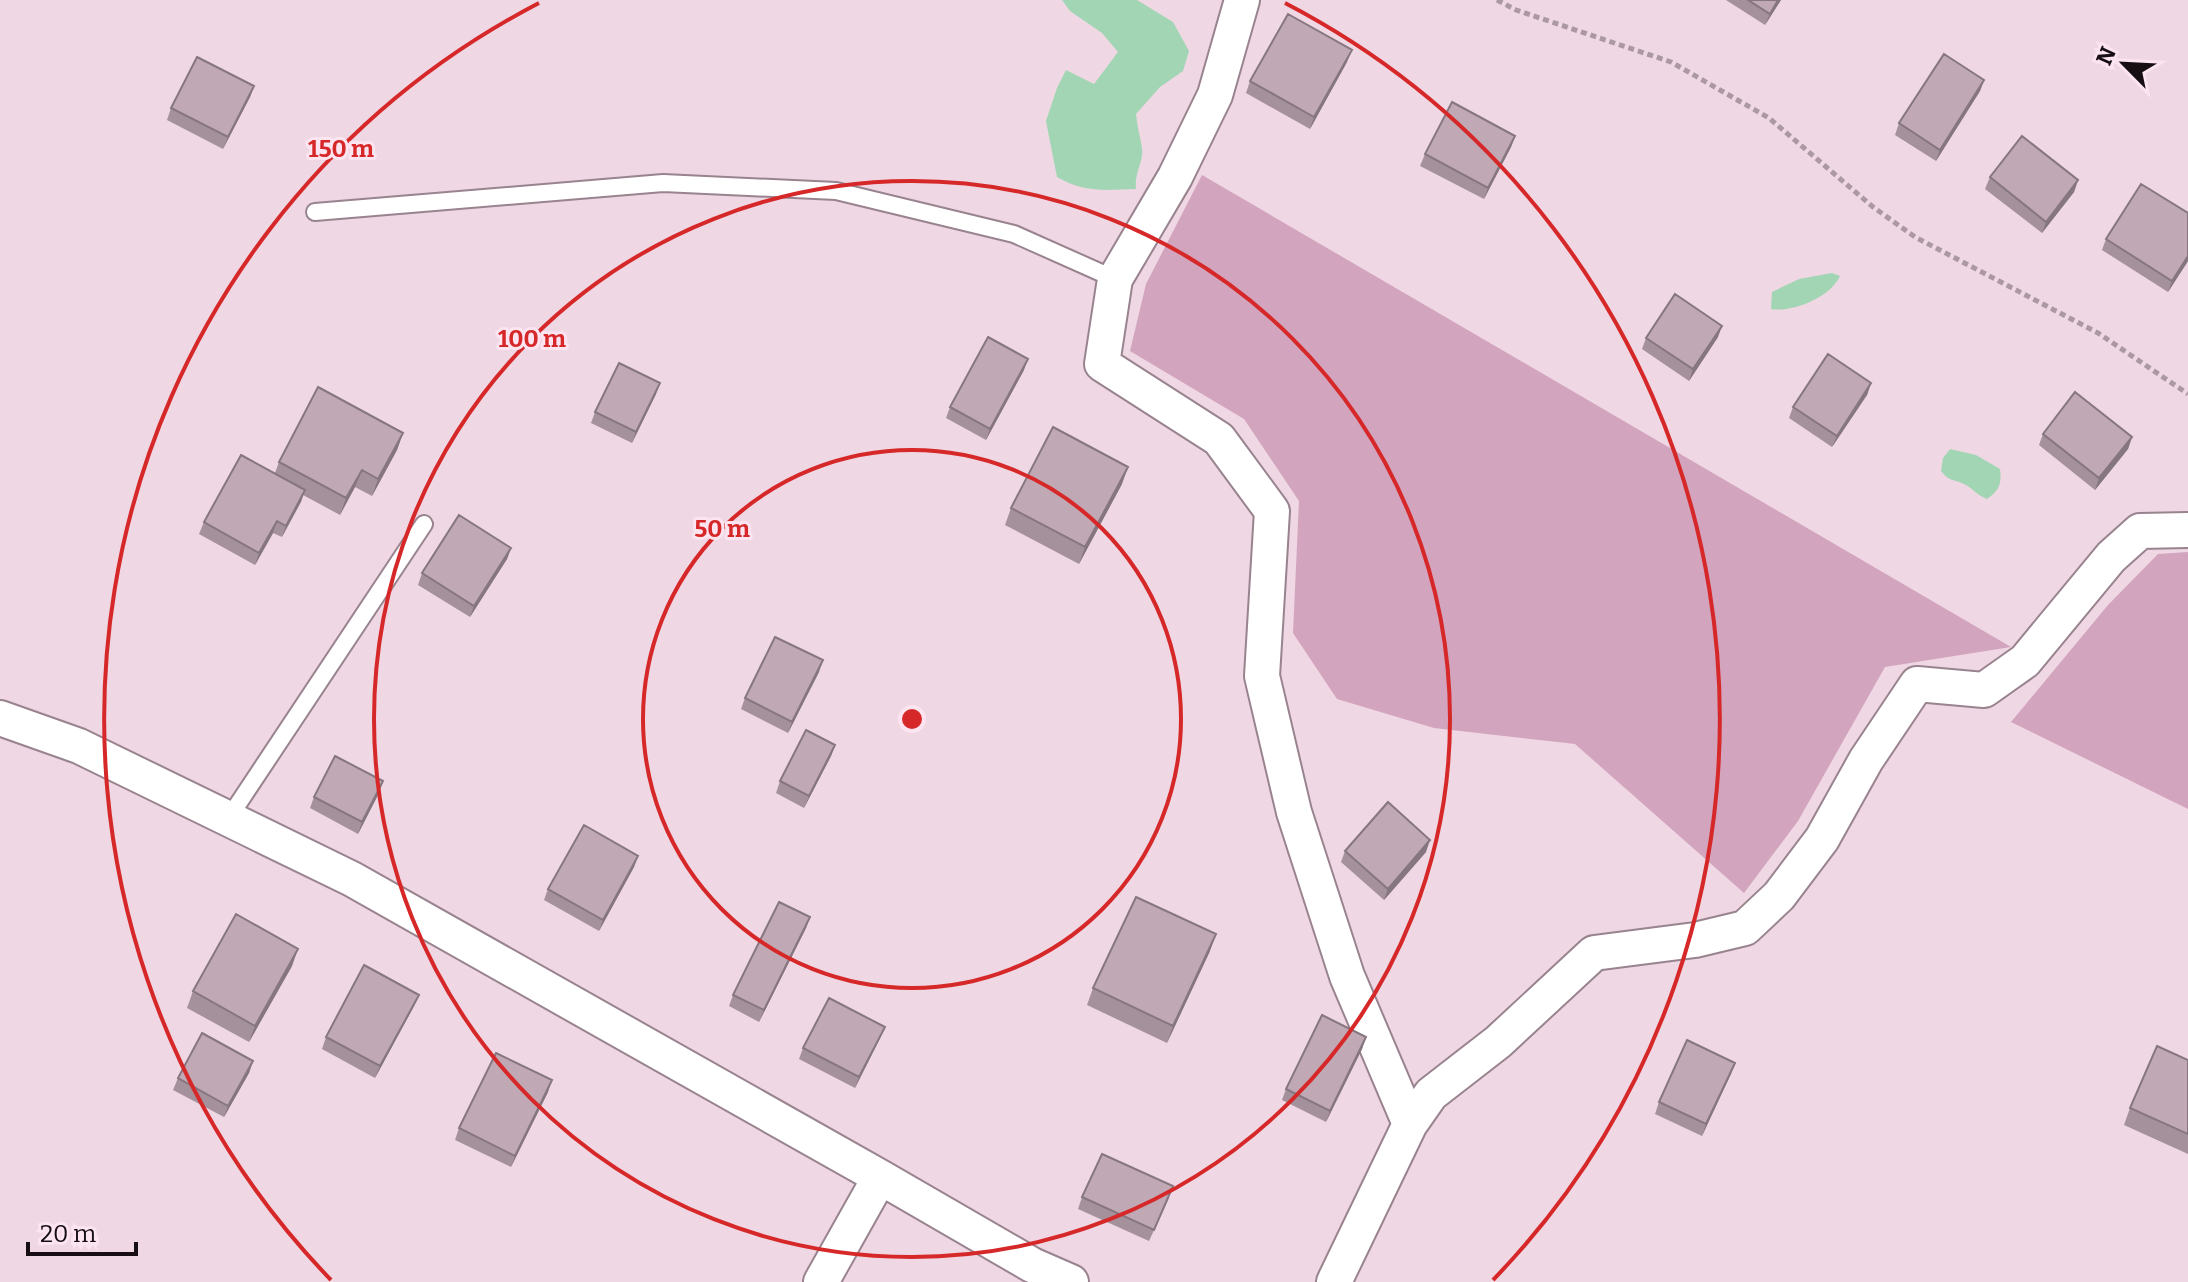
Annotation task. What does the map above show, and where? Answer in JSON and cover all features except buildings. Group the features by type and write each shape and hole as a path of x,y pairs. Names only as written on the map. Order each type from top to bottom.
{"street":[{"path":"1242,0 1215,95 1175,177 1115,279 1102,364 1219,439 1272,511 1262,676 1294,812 1347,976 1410,1124"},
{"path":"1334,1282 1410,1124 1431,1094 1498,1042 1594,953 1695,940 1745,928 1779,896 1822,839 1866,760 1917,684 1984,690 2025,661 2111,557 2140,531 2188,530"},
{"path":"0,718 79,746 352,879 1032,1265 1071,1282"},
{"path":"821,1282 880,1177"}],"lane":[{"path":"315,212 663,183 836,191 1014,234 1115,279"},
{"path":"228,819 424,524"}],"path":[{"path":"1497,0 1516,10 1671,62 1769,118 1873,207 1915,237 2098,333 2188,394"}],"shaded area":[{"path":"1062,0 1137,0 1173,22 1189,51 1183,71 1160,87 1136,114 1142,153 1136,189 1086,188 1057,177 1046,121 1057,88 1066,70 1094,84 1118,52 1102,33 1070,11"},
{"path":"1202,175 2011,647 1885,667 1798,821 1744,893 1575,744 1434,728 1337,699 1293,633 1299,501 1244,419 1130,351 1146,284"},
{"path":"1832,273 1840,276 1820,297 1800,306 1771,309 1772,292 1799,279"},
{"path":"1950,449 1976,455 2000,469 1999,487 1994,493 1987,499 1944,475 1941,471 1943,458"},
{"path":"2188,552 2188,809 2011,722 2108,605 2158,554"}]}
